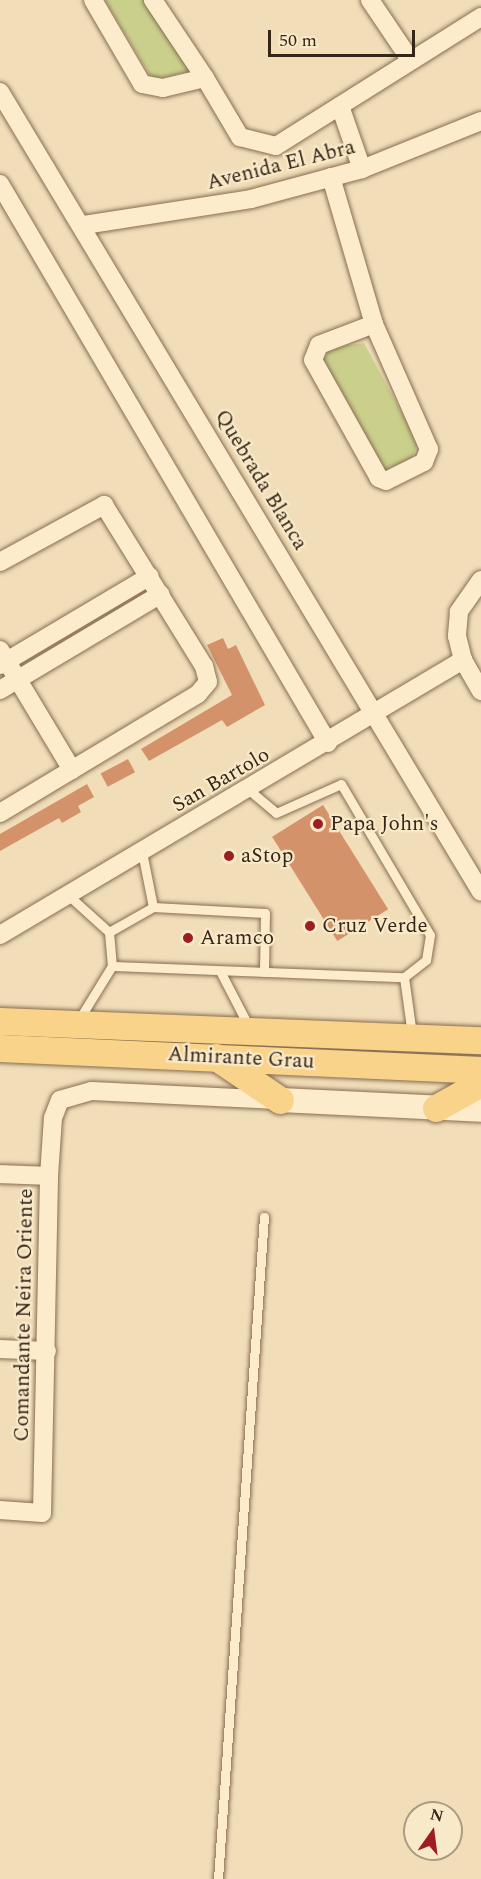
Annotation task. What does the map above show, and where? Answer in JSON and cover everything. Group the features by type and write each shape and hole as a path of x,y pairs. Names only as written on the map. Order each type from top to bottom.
{"main road":[{"name":"Almirante Grau","path":"0,1021 250,1029 481,1040"},
{"name":"Almirante Grau","path":"0,1048 481,1070"},
{"path":"215,1057 280,1100"},
{"path":"436,1108 481,1083"}],"street":[{"path":"93,0 142,84 163,88 205,78"},
{"path":"153,0 205,78 240,137 276,146 481,17"},
{"path":"370,0 411,61"},
{"name":"Quebrada Blanca","path":"0,92 84,225 481,892"},
{"path":"340,106 362,169"},
{"name":"Avenida El Abra","path":"84,225 251,200 362,169 480,124"},
{"path":"331,177 374,324 429,449 424,462 386,482 379,478 313,360 319,345 374,324"},
{"path":"0,184 328,743"},
{"path":"0,562 104,505 161,594 208,682 198,694 0,813"},
{"path":"72,770 18,679 2,658 150,576"},
{"path":"481,580 459,612 463,660 481,691"},
{"path":"0,690 161,594"},
{"name":"San Bartolo","path":"0,935 249,790 463,660"},
{"name":"Almirante Grau","path":"53,1118 60,1100 93,1091 481,1110"},
{"name":"Comandante Neira Oriente","path":"0,1510 42,1513 49,1176 53,1118"},
{"path":"0,1174 49,1176"},
{"path":"0,1349 47,1351"}],"lane":[{"path":"112,966 404,977 426,960 430,935 341,784 276,813 249,790"},
{"path":"142,852 153,907"},
{"path":"68,895 109,932 112,966 77,1023"},
{"path":"109,932 153,907 265,913 264,972"},
{"path":"220,971 250,1029"},
{"path":"404,977 413,1037"},
{"path":"218,1879 264,1217"}],"green space":[{"path":"105,0 144,0 194,70 153,80"},
{"path":"364,343 418,443 412,458 385,470 322,362 332,347"}],"building":[{"path":"223,638 228,649 236,645 265,705 227,727 222,720 149,761 141,749 232,695 207,645"},
{"path":"128,759 135,772 108,787 101,774"},
{"path":"87,784 94,797 78,806 81,812 62,823 59,818 0,851 0,834"},
{"path":"323,805 388,909 337,941 272,837"}],"place":[{"name":"Papa John's","path":"318,824"},
{"name":"aStop","path":"229,856"},
{"name":"Cruz Verde","path":"310,926"},
{"name":"Aramco","path":"188,938"}]}
